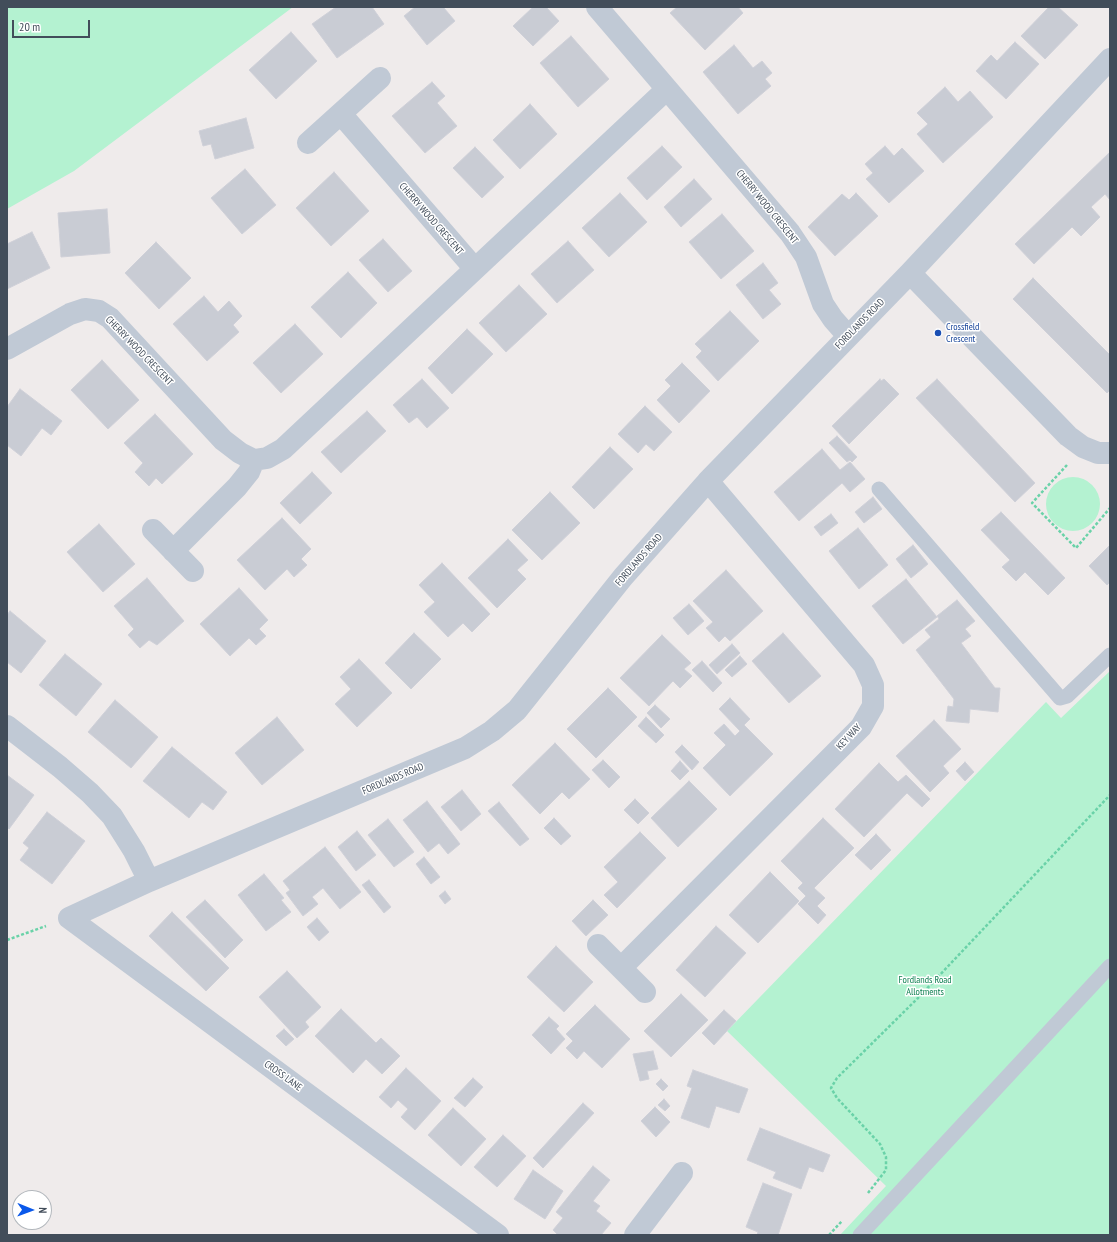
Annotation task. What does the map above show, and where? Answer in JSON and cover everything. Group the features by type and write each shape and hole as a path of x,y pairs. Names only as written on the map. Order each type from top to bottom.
{"street":[{"name":"CHERRY WOOD CRESCENT","path":"600,8 790,233 806,257 823,304 833,319 848,336"},
{"name":"FORDLANDS ROAD","path":"69,918 149,881 465,748 492,731 525,700 623,577 708,481 910,273 1110,59"},
{"path":"308,143 380,78"},
{"path":"173,551 237,488 249,472 254,460 267,458 283,449 667,89"},
{"name":"CHERRY WOOD CRESCENT","path":"341,114 475,269"},
{"path":"910,273 1068,436 1083,447 1098,453 1110,453"},
{"name":"CHERRY WOOD CRESCENT","path":"7,349 70,314 85,309 99,311 110,318 223,440 240,453 254,460"},
{"name":"KEY WAY","path":"621,968 860,727 873,706 873,685 864,664 708,481"},
{"path":"153,530 193,571"},
{"path":"7,726 60,766 90,793 112,816 134,851 149,881"},
{"name":"CROSS LANE","path":"69,918 498,1235"},
{"path":"598,945 645,992"},
{"path":"635,1235 682,1174"}],"lane":[{"path":"879,489 1060,698 1067,696 1110,655"},
{"path":"860,1235 1110,966"}],"path":[{"path":"1083,447 1032,503 1076,548 1110,508"},
{"path":"865,1197 886,1170 886,1157 880,1144 837,1098 831,1088 837,1078 918,998 1110,795"},
{"path":"7,940 69,918"},
{"path":"829,1235 844,1219"}],"green space":[{"path":"7,7 293,7 74,171 7,209"},
{"path":"1068,477 1078,477 1088,481 1096,489 1100,499 1100,509 1096,519 1088,527 1078,531 1068,531 1058,527 1050,519 1046,509 1046,499 1050,489 1058,481"},
{"name":"Fordlands Road Allotments","path":"1110,671 1110,1235 840,1235 886,1186 727,1031 1046,702 1061,718"}],"building":[{"path":"336,7 372,7 384,24 337,58 312,24"},
{"path":"415,7 446,7 444,8 455,21 427,45 404,16"},
{"path":"533,7 546,7 559,21 533,46 513,26"},
{"path":"677,7 738,7 743,13 705,50 670,13"},
{"path":"1049,7 1058,7 1078,25 1045,59 1021,36"},
{"path":"291,32 317,61 276,99 249,70"},
{"path":"571,36 609,79 578,107 540,63"},
{"path":"1015,42 1039,64 1006,99 976,71 991,55 997,61"},
{"path":"734,45 753,68 762,61 772,73 765,79 771,86 738,114 703,72"},
{"path":"432,82 445,96 437,103 457,126 425,153 392,116"},
{"path":"945,87 958,102 970,91 993,117 943,163 917,134 928,124 917,113"},
{"path":"530,104 557,134 520,169 493,140"},
{"path":"246,118 254,148 215,159 211,144 203,146 199,131"},
{"path":"662,146 682,167 647,200 627,178"},
{"path":"885,146 894,156 902,148 924,171 889,203 866,179 873,173 865,164"},
{"path":"475,147 504,177 482,198 453,168"},
{"path":"1110,152 1110,200 1105,194 1091,207 1100,217 1081,236 1072,227 1034,264 1015,244"},
{"path":"245,169 276,205 242,234 211,198"},
{"path":"334,172 369,211 331,246 296,208"},
{"path":"694,179 712,199 681,227 664,207"},
{"path":"620,193 647,222 609,257 582,228"},
{"path":"856,193 878,216 835,256 808,227 842,194 849,200"},
{"path":"107,209 110,253 61,257 58,213"},
{"path":"722,214 754,251 721,279 689,242"},
{"path":"32,232 50,268 7,289 7,244"},
{"path":"383,239 412,271 388,292 359,260"},
{"path":"568,241 594,270 557,303 531,274"},
{"path":"156,242 191,278 159,309 125,273"},
{"path":"763,263 778,283 769,290 781,304 763,319 736,285"},
{"path":"348,272 377,303 341,338 311,307"},
{"path":"1033,278 1110,355 1110,390 1107,393 1013,299"},
{"path":"519,285 547,314 506,352 479,323"},
{"path":"204,296 218,312 229,301 242,316 233,325 239,332 207,361 173,324"},
{"path":"730,311 759,341 718,381 696,357 702,351 695,344"},
{"path":"295,324 323,354 281,393 253,363"},
{"path":"467,329 493,354 452,394 428,368"},
{"path":"102,360 139,400 108,429 71,390"},
{"path":"682,363 710,391 679,423 657,400 671,386 665,380"},
{"path":"422,379 449,408 427,428 417,417 409,423 393,405"},
{"path":"880,379 881,381 884,379 899,394 849,444 832,426"},
{"path":"937,379 1035,483 1015,502 916,398"},
{"path":"20,389 62,421 51,435 42,428 21,456 7,445 7,407"},
{"path":"645,406 672,432 654,451 646,444 638,453 618,434"},
{"path":"367,411 386,431 341,473 321,452"},
{"path":"155,414 193,454 162,484 156,478 149,486 135,472 143,463 124,443"},
{"path":"837,436 857,457 852,462 850,460 847,462 829,443"},
{"path":"610,447 633,469 594,509 572,487"},
{"path":"822,449 840,470 850,462 865,479 850,492 842,483 799,521 774,492"},
{"path":"312,472 332,493 300,524 280,503"},
{"path":"550,492 580,523 542,560 512,530"},
{"path":"873,497 882,509 864,523 855,512"},
{"path":"1001,512 1065,578 1048,595 1025,572 1016,581 1002,567 1010,560 981,530"},
{"path":"831,514 838,523 821,536 814,527"},
{"path":"282,518 311,549 301,559 307,565 294,577 287,569 265,590 237,560"},
{"path":"99,524 135,564 103,592 67,552"},
{"path":"858,528 888,565 859,589 829,551"},
{"path":"508,539 528,560 517,570 526,579 497,608 468,578"},
{"path":"913,545 928,564 911,578 896,559"},
{"path":"1110,545 1110,582 1107,585 1089,566"},
{"path":"442,563 490,614 472,632 463,623 448,637 424,612 435,602 419,585"},
{"path":"726,570 763,611 730,641 725,636 719,642 706,628 713,622 693,601"},
{"path":"147,578 184,621 157,645 149,640 140,648 128,635 134,629 114,606"},
{"path":"906,579 937,617 903,644 872,606"},
{"path":"239,588 268,620 259,629 266,636 256,645 249,638 230,656 200,624"},
{"path":"957,600 975,621 965,629 971,636 961,643 995,688 1000,688 998,712 970,709 969,723 946,721 948,706 953,707 954,699 916,650 931,637 925,630 939,619 937,616"},
{"path":"689,604 704,621 688,635 673,618"},
{"path":"10,611 46,641 21,673 7,662 7,615"},
{"path":"414,633 441,659 411,689 385,663"},
{"path":"783,633 821,676 789,703 752,661"},
{"path":"662,635 691,663 684,669 692,676 680,688 673,681 649,706 620,678"},
{"path":"732,644 740,653 717,674 709,665"},
{"path":"65,654 102,684 76,716 39,685"},
{"path":"740,656 747,664 732,677 725,670"},
{"path":"359,659 392,693 357,727 335,704 351,689 340,677"},
{"path":"702,661 722,683 713,692 692,670"},
{"path":"608,688 637,717 596,758 567,729"},
{"path":"730,698 750,719 744,725 773,754 730,796 703,768 726,745 714,733 724,724 735,736 740,731 719,709"},
{"path":"115,700 158,737 131,768 88,732"},
{"path":"655,705 670,719 661,728 647,713"},
{"path":"277,717 304,750 262,785 235,753"},
{"path":"646,717 664,735 656,743 638,726"},
{"path":"934,720 961,749 943,766 949,773 930,792 896,756"},
{"path":"555,743 590,779 569,799 562,792 540,814 512,785"},
{"path":"682,745 699,762 692,770 675,752"},
{"path":"172,747 227,792 213,810 202,802 189,818 143,781"},
{"path":"603,760 620,777 609,788 592,770"},
{"path":"680,761 689,771 680,780 671,771"},
{"path":"965,762 974,772 965,781 956,771"},
{"path":"879,763 898,782 906,775 930,799 922,807 907,793 864,837 835,809"},
{"path":"7,775 34,795 9,829 7,827"},
{"path":"689,781 717,809 678,847 651,818"},
{"path":"462,790 481,814 461,831 441,807"},
{"path":"635,799 649,813 638,824 624,810"},
{"path":"427,801 460,844 448,854 439,843 428,852 403,820"},
{"path":"499,802 529,839 520,846 488,811"},
{"path":"47,812 85,841 52,884 20,860 29,848 23,843"},
{"path":"554,818 571,836 561,845 544,828"},
{"path":"823,818 854,848 814,888 825,898 817,906 826,915 818,924 798,904 806,896 798,888 803,883 781,861"},
{"path":"388,819 414,852 394,867 368,835"},
{"path":"357,831 376,855 356,871 338,847"},
{"path":"640,832 666,858 617,908 604,895 618,882 604,867"},
{"path":"876,834 891,850 871,870 855,855"},
{"path":"325,847 361,892 340,909 323,888 312,897 318,904 303,916 286,893 290,890 283,881"},
{"path":"424,857 440,877 431,884 416,864"},
{"path":"770,872 799,901 758,943 729,915"},
{"path":"264,874 284,898 281,900 291,912 266,931 238,895"},
{"path":"369,880 391,907 384,913 362,885"},
{"path":"445,891 451,899 445,904 439,896"},
{"path":"205,900 243,940 225,958 186,917"},
{"path":"593,900 608,915 586,936 572,921"},
{"path":"172,912 229,968 206,991 149,936"},
{"path":"317,918 329,932 319,941 307,927"},
{"path":"716,926 746,953 705,997 676,970"},
{"path":"556,946 593,982 564,1012 527,977"},
{"path":"287,971 321,1007 305,1022 309,1027 297,1038 259,997"},
{"path":"681,994 708,1020 671,1057 644,1031"},
{"path":"595,1005 630,1039 602,1068 584,1051 577,1059 566,1048 573,1041 566,1034"},
{"path":"341,1009 376,1043 381,1038 400,1056 382,1074 366,1059 353,1073 315,1036"},
{"path":"724,1010 736,1021 714,1045 702,1033"},
{"path":"549,1017 559,1026 556,1029 565,1039 551,1054 532,1035"},
{"path":"284,1029 294,1039 286,1046 276,1036"},
{"path":"653,1051 658,1069 647,1071 649,1079 640,1081 633,1054"},
{"path":"406,1068 441,1101 415,1130 401,1117 408,1109 398,1100 391,1108 379,1097"},
{"path":"693,1070 748,1089 739,1113 716,1106 709,1128 681,1118 692,1088 687,1086"},
{"path":"473,1078 483,1087 465,1107 454,1098"},
{"path":"661,1079 668,1086 663,1091 656,1084"},
{"path":"664,1099 670,1106 665,1111 658,1105"},
{"path":"583,1103 594,1113 543,1168 533,1158"},
{"path":"655,1107 670,1122 656,1137 641,1121"},
{"path":"453,1108 486,1139 461,1166 428,1135"},
{"path":"760,1128 830,1155 823,1172 809,1167 801,1189 773,1178 776,1172 747,1160"},
{"path":"503,1135 526,1156 497,1187 474,1167"},
{"path":"593,1166 610,1180 593,1201 600,1206 596,1211 611,1223 601,1235 558,1235 553,1230 563,1218 556,1212"},
{"path":"533,1170 563,1191 545,1219 514,1199"},
{"path":"763,1183 792,1194 778,1235 757,1235 758,1232 746,1227"}],"place":[{"name":"Crossfield Crescent","path":"938,333"}]}
